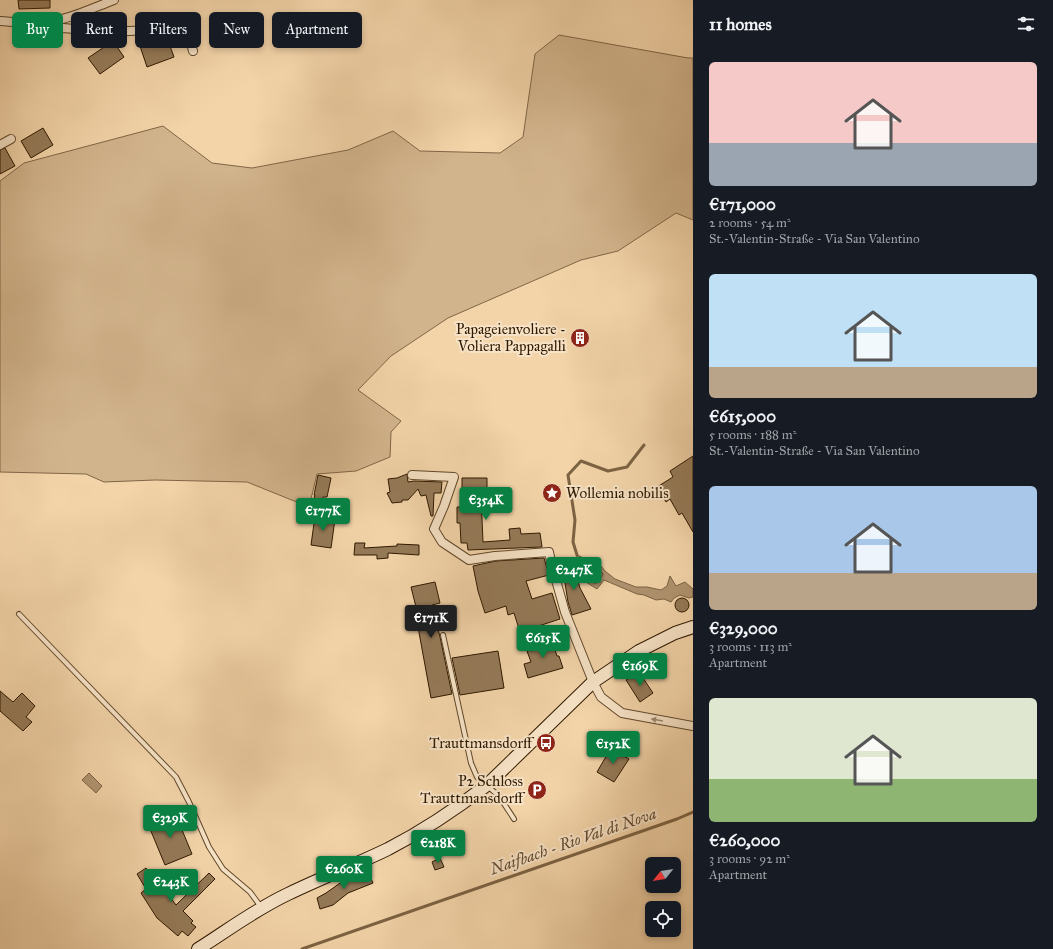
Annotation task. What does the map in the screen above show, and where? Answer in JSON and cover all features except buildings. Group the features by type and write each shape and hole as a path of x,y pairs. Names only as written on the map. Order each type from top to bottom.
{"main road":[{"path":"198,949 211,946 261,908 388,848 438,820 468,800 486,784 593,682 639,651 675,633 693,627"}],"street":[{"path":"63,18 114,0"},
{"path":"0,21 12,22"},
{"path":"63,28 109,32 169,29 185,36 192,44 193,52"},
{"path":"0,145 11,139"},
{"path":"412,475 454,477 434,529 442,542 469,560 494,556 549,552 565,612 593,682 601,697 622,714 693,726"}],"lane":[{"path":"19,614 176,777 212,853 223,869 250,892 261,908"},
{"path":"443,635 472,763 477,777 499,796 514,819"}],"shaded area":[{"path":"559,35 693,58 693,220 676,213 618,251 581,260 448,318 391,356 358,390 401,421 391,432 390,457 356,471 317,474 309,507 247,482 155,480 104,482 86,474 0,472 0,181 24,163 163,126 212,163 252,168 348,150 393,131 420,151 500,153 523,137 535,54"}],"water":[{"path":"577,555 588,560 597,561 605,571 615,579 636,587 647,587 661,590 667,586 670,576 676,586 685,582 693,589 693,597 689,598 680,595 674,598 671,602 664,599 656,600 637,594 604,580 597,589 586,582 586,572 576,564"},
{"path":"621,740 630,745 626,751 618,746"},
{"path":"89,773 102,786 96,793 82,780"}],"waterway":[{"path":"577,555 573,542 575,520 568,475 581,461 608,471 627,467 644,445"},
{"name":"Naifbach - Rio Val di Nova","path":"302,949 677,819 693,812"}],"place":[{"name":"Papageienvoliere - Voliera Pappagalli","path":"580,338"},
{"name":"Wollemia nobilis","path":"552,493"},
{"name":"Trauttmansdorff","path":"546,743"},
{"name":"P2 Schloss Trauttmansdorff","path":"537,790"}]}
